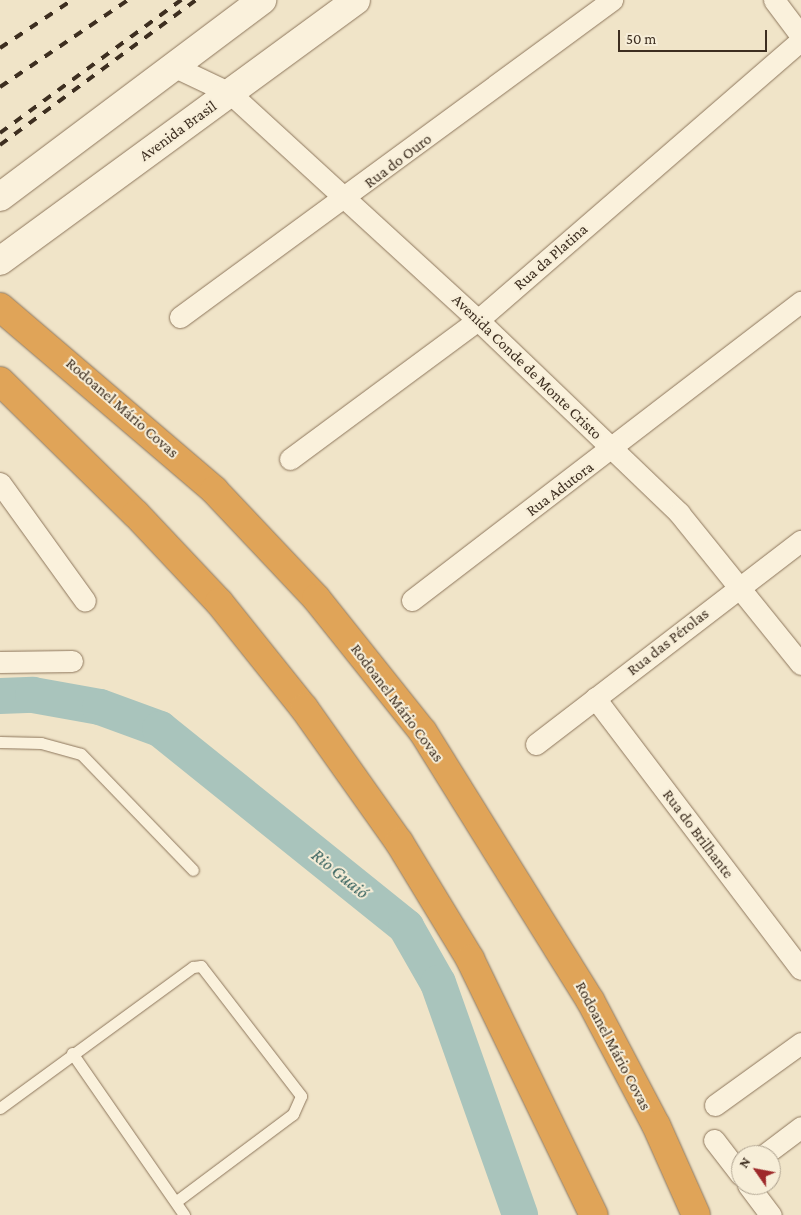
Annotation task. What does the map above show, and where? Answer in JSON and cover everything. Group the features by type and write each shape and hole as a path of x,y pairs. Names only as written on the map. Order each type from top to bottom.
{"highway":[{"name":"Rodoanel Mário Covas","path":"0,307 214,490 316,598 423,732 590,1000 656,1125 696,1215"},
{"path":"0,381 136,514 219,602 304,708 399,842 470,959 594,1215"}],"main road":[{"path":"0,197 262,0"},
{"name":"Avenida Brasil","path":"0,261 356,0"}],"street":[{"name":"Rua do Ouro","path":"180,317 349,198 612,0"},
{"path":"774,0 801,36"},
{"name":"Rua da Platina","path":"290,458 478,320 801,40"},
{"name":"Avenida Conde de Monte Cristo","path":"173,66 230,93 349,198 478,320 679,513 742,585 801,664"},
{"name":"Rua Adutora","path":"412,600 613,449 801,302"},
{"path":"0,483 85,601"},
{"name":"Rua das Pérolas","path":"536,744 801,540"},
{"path":"0,662 72,661"},
{"name":"Rua do Brilhante","path":"595,698 801,969"},
{"path":"715,1105 801,1043"},
{"path":"777,1145 801,1127"},
{"path":"714,1140 731,1162"},
{"path":"756,1195 771,1215"}],"lane":[{"path":"0,742 41,743 80,754 193,870"},
{"path":"0,1108 72,1053 193,967 201,966 298,1086 301,1096 293,1114 178,1200"},
{"path":"72,1053 178,1200 184,1215"}],"waterway":[{"name":"Rio Guaió","path":"0,696 33,695 100,707 160,729 406,927 438,983 520,1215"}],"railway":[{"path":"0,48 72,0"},
{"path":"0,87 128,0"},
{"path":"0,133 181,0"},
{"path":"0,145 196,0"}]}
